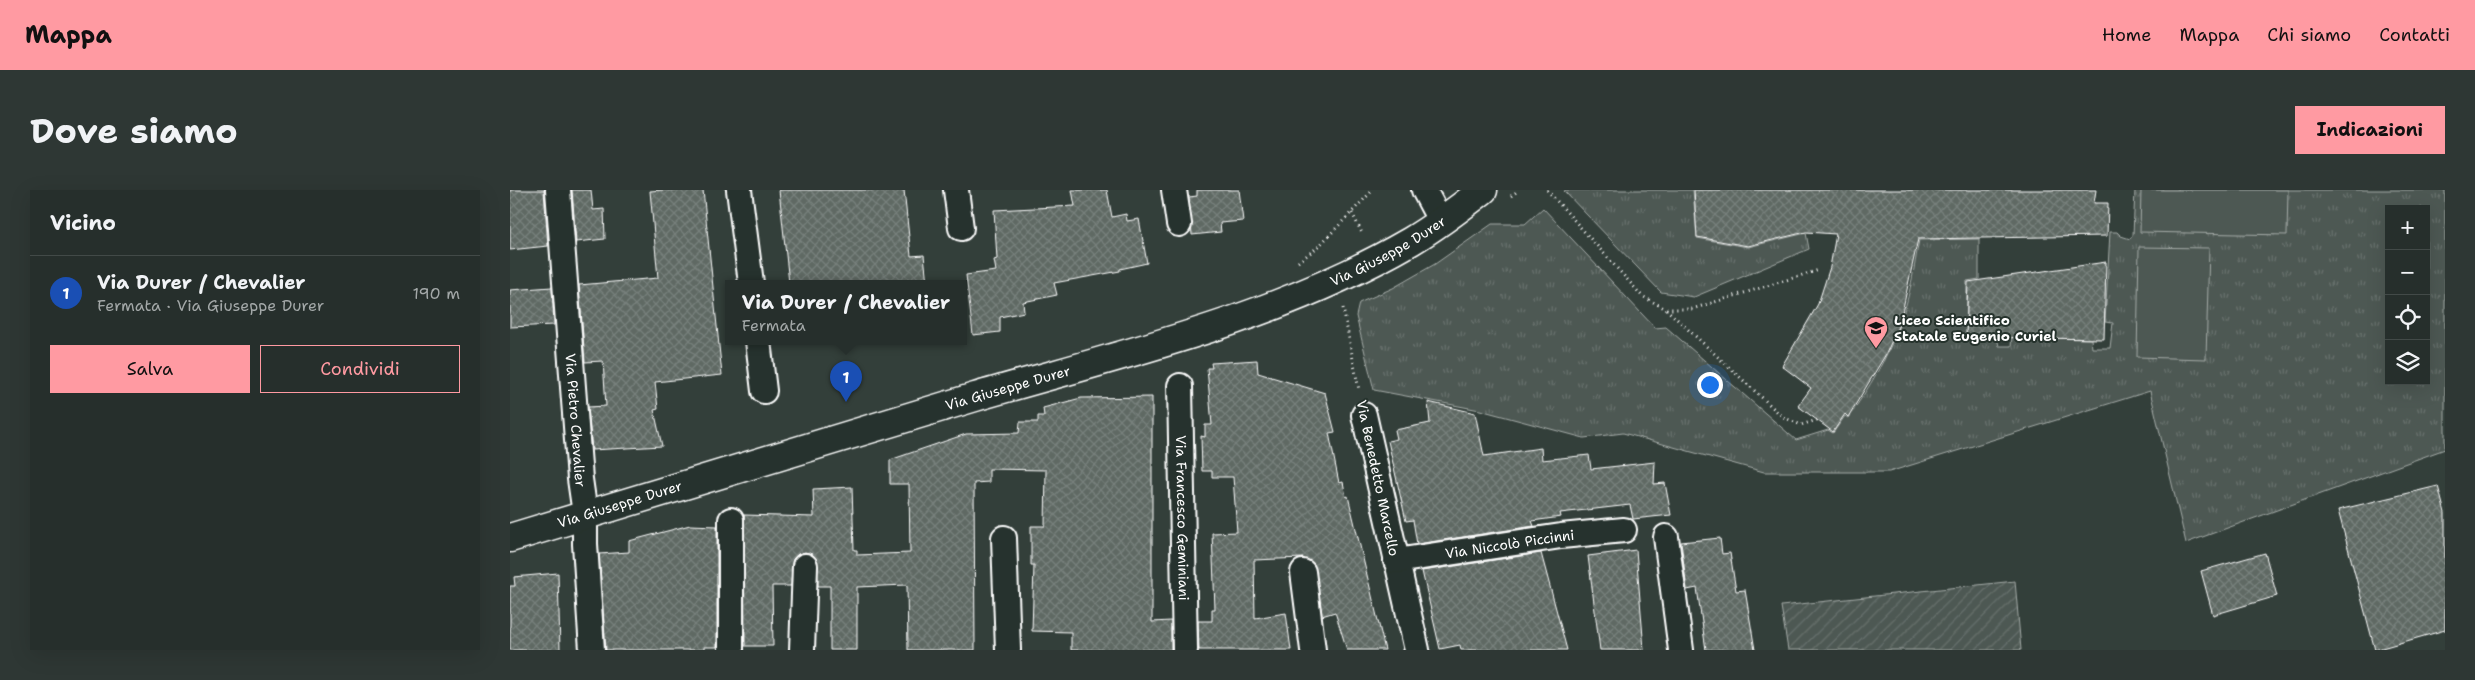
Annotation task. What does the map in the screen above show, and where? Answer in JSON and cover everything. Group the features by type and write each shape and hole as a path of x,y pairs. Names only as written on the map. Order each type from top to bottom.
{"street":[{"name":"Via Pietro Chevalier","path":"558,190 580,480 585,514 584,544 592,650"},
{"path":"739,190 751,280"},
{"path":"956,190 961,228"},
{"path":"1174,190 1179,224"},
{"path":"1424,190 1441,222"},
{"name":"Via Giuseppe Durer","path":"510,538 1256,313 1343,276 1411,241 1441,222 1483,190"},
{"path":"758,345 764,391"},
{"name":"Via Francesco Geminiani","path":"1180,386 1185,650"},
{"name":"Via Benedetto Marcello","path":"1364,415 1417,650"},
{"path":"731,520 731,650"},
{"name":"Via Niccolò Piccinni","path":"1396,561 1561,536 1624,530"},
{"path":"1666,537 1681,650"},
{"path":"1004,538 1008,650"},
{"path":"802,650 805,566"},
{"path":"1303,572 1314,650"}],"path":[{"path":"1547,190 1642,296 1666,309 1783,417 1801,425 1817,420"},
{"path":"1666,309 1692,309 1819,270"},
{"name":"Via Benedetto Marcello","path":"1342,306 1364,415"}],"green space":[{"path":"1693,190 1697,238 1748,247 1806,233 1809,249 1694,297 1661,292 1564,191"},
{"name":"Liceo Scientifico Statale Eugenio Curiel","path":"2135,190 2445,190 2445,449 2186,543 2150,391 1889,472 1764,472 1623,433 1584,438 1480,410 1374,390 1356,316 1359,303 1393,288 1435,264 1492,224 1525,224 1543,208 1655,328 1666,327 1796,440 1828,430 1833,433 1845,416 1848,418 1871,384 1890,348 1903,313 1919,240 1979,239 1979,279 1967,281 1966,337 1997,338 1999,346 2011,346 2012,337 2091,339 2092,348 2110,348 2113,323 2105,322 2110,232 2117,232 2121,236 2130,239 2133,235"},
{"path":"2141,190 2288,190 2287,235 2140,232"},
{"path":"2139,247 2209,248 2206,359 2137,357"},
{"path":"2015,581 2021,650 1788,650 1781,606"}],"building":[{"path":"510,190 544,190 548,246 510,250"},
{"path":"572,190 591,190 593,210 604,209 605,239 576,242"},
{"path":"703,190 722,375 655,382 658,409 654,410 662,446 592,450 588,407 606,406 603,361 585,362 579,285 658,278 650,191"},
{"path":"779,190 904,190 911,256 924,255 927,280 789,280"},
{"path":"1072,190 1107,190 1112,217 1126,214 1127,221 1139,219 1147,263 1120,269 1120,271 1054,283 1057,295 1023,302 1024,312 1000,317 1000,332 973,335 966,275 996,271 994,260 997,259 994,210 1075,206"},
{"path":"1197,190 1239,190 1243,221 1220,223 1221,232 1192,235 1189,197 1197,196"},
{"path":"1694,190 2096,190 2094,203 2108,203 2107,236 1918,239 1900,322 1886,354 1848,417 1845,414 1833,432 1798,406 1811,388 1782,366 1818,304 1830,267 1836,234 1806,232 1748,246 1697,237"},
{"path":"2106,262 2104,339 1966,337 1968,282"},
{"path":"552,287 554,325 510,327 510,290"},
{"path":"1257,360 1258,373 1325,393 1335,432 1329,433 1339,483 1343,482 1346,497 1348,496 1385,650 1347,650 1335,612 1322,616 1314,564 1303,558 1254,560 1255,618 1286,613 1291,650 1199,650 1198,621 1212,621 1212,609 1215,609 1212,533 1237,532 1233,477 1212,477 1212,471 1202,471 1201,436 1205,437 1205,425 1212,425 1207,368 1212,368 1211,363"},
{"path":"1152,397 1152,622 1171,621 1171,650 1071,650 1071,632 1032,631 1034,565 1031,565 1031,526 1045,526 1046,470 989,469 989,482 974,483 975,650 908,650 907,585 857,587 857,650 830,650 830,586 818,586 817,560 812,554 805,552 798,554 793,559 791,586 772,586 773,646 745,646 744,515 814,517 813,489 852,487 854,550 857,550 857,555 910,553 909,484 890,484 890,460 966,434 1019,433 1020,422 1038,422 1038,416 1044,416 1043,408 1081,398"},
{"path":"1428,402 1475,413 1484,456 1541,448 1542,460 1589,455 1591,469 1655,462 1654,484 1665,483 1671,515 1633,519 1630,505 1560,513 1561,517 1532,521 1534,526 1417,544 1413,520 1406,521 1388,441 1397,439 1395,430 1430,423"},
{"path":"2438,486 2445,513 2445,630 2375,650 2338,510"},
{"path":"690,525 717,526 717,647 704,647 704,650 606,650 599,554 629,552 629,541"},
{"path":"1720,538 1722,554 1730,553 1736,591 1745,590 1755,650 1706,650 1697,588 1687,590 1681,542"},
{"path":"1636,550 1644,650 1600,650 1588,556"},
{"path":"1541,553 1567,650 1461,650 1460,645 1440,649 1422,571"},
{"path":"2265,553 2277,596 2213,615 2201,571"},
{"path":"558,573 560,650 510,650 510,586 515,586 514,577"}],"place":[{"name":"Liceo Scientifico Statale Eugenio Curiel","path":"1876,349"},
{"name":"Via Durer / Chevalier","path":"846,402"}]}
